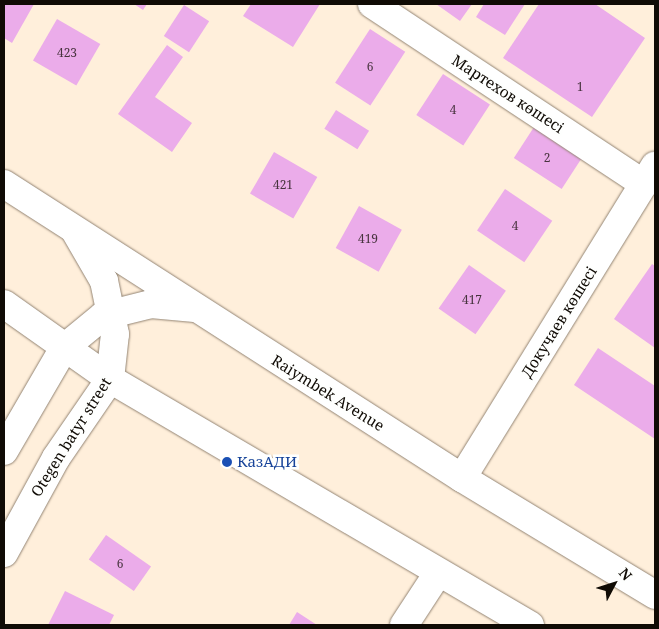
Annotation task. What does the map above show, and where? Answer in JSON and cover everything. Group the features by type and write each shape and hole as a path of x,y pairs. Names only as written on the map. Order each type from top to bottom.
{"main road":[{"name":"Мартехов көшесі","path":"372,4 650,175"},
{"name":"Докучаев көшесі","path":"462,478 650,175"},
{"name":"Raiymbek Avenue","path":"4,184 462,478 655,595"},
{"name":"Otegen batyr street","path":"4,553 56,458 110,379 114,334 104,281 75,231"},
{"path":"4,304 110,379 438,573 530,625"},
{"path":"4,451 64,348 103,316 150,304 195,308"},
{"path":"404,625 438,573"}],"building":[{"path":"4,4 34,4 12,43 4,38"},
{"path":"134,4 147,4 143,10"},
{"path":"251,4 320,4 293,47 243,16"},
{"path":"436,4 472,4 460,21"},
{"path":"484,4 525,4 505,35 476,17"},
{"path":"539,4 595,4 645,38 592,117 503,58"},
{"path":"184,5 209,21 189,52 164,36"},
{"path":"57,19 100,44 76,86 33,61"},
{"path":"370,29 405,52 370,106 335,83"},
{"path":"167,45 183,57 155,97 192,123 172,152 118,114"},
{"path":"443,74 490,104 463,146 416,115"},
{"path":"336,110 369,131 357,149 324,129"},
{"path":"534,127 582,158 562,189 514,158"},
{"path":"274,152 317,177 293,219 250,194"},
{"path":"505,189 552,221 524,262 477,230"},
{"path":"359,206 402,230 379,272 336,248"},
{"path":"652,264 655,266 655,348 614,319"},
{"path":"469,265 506,291 475,334 439,308"},
{"path":"598,348 655,386 655,439 574,385"},
{"path":"106,535 151,567 134,591 89,560"},
{"path":"65,591 114,615 109,625 48,625"},
{"path":"297,612 317,625 289,625"}],"place":[{"name":"КазАДИ","path":"227,462"}]}
